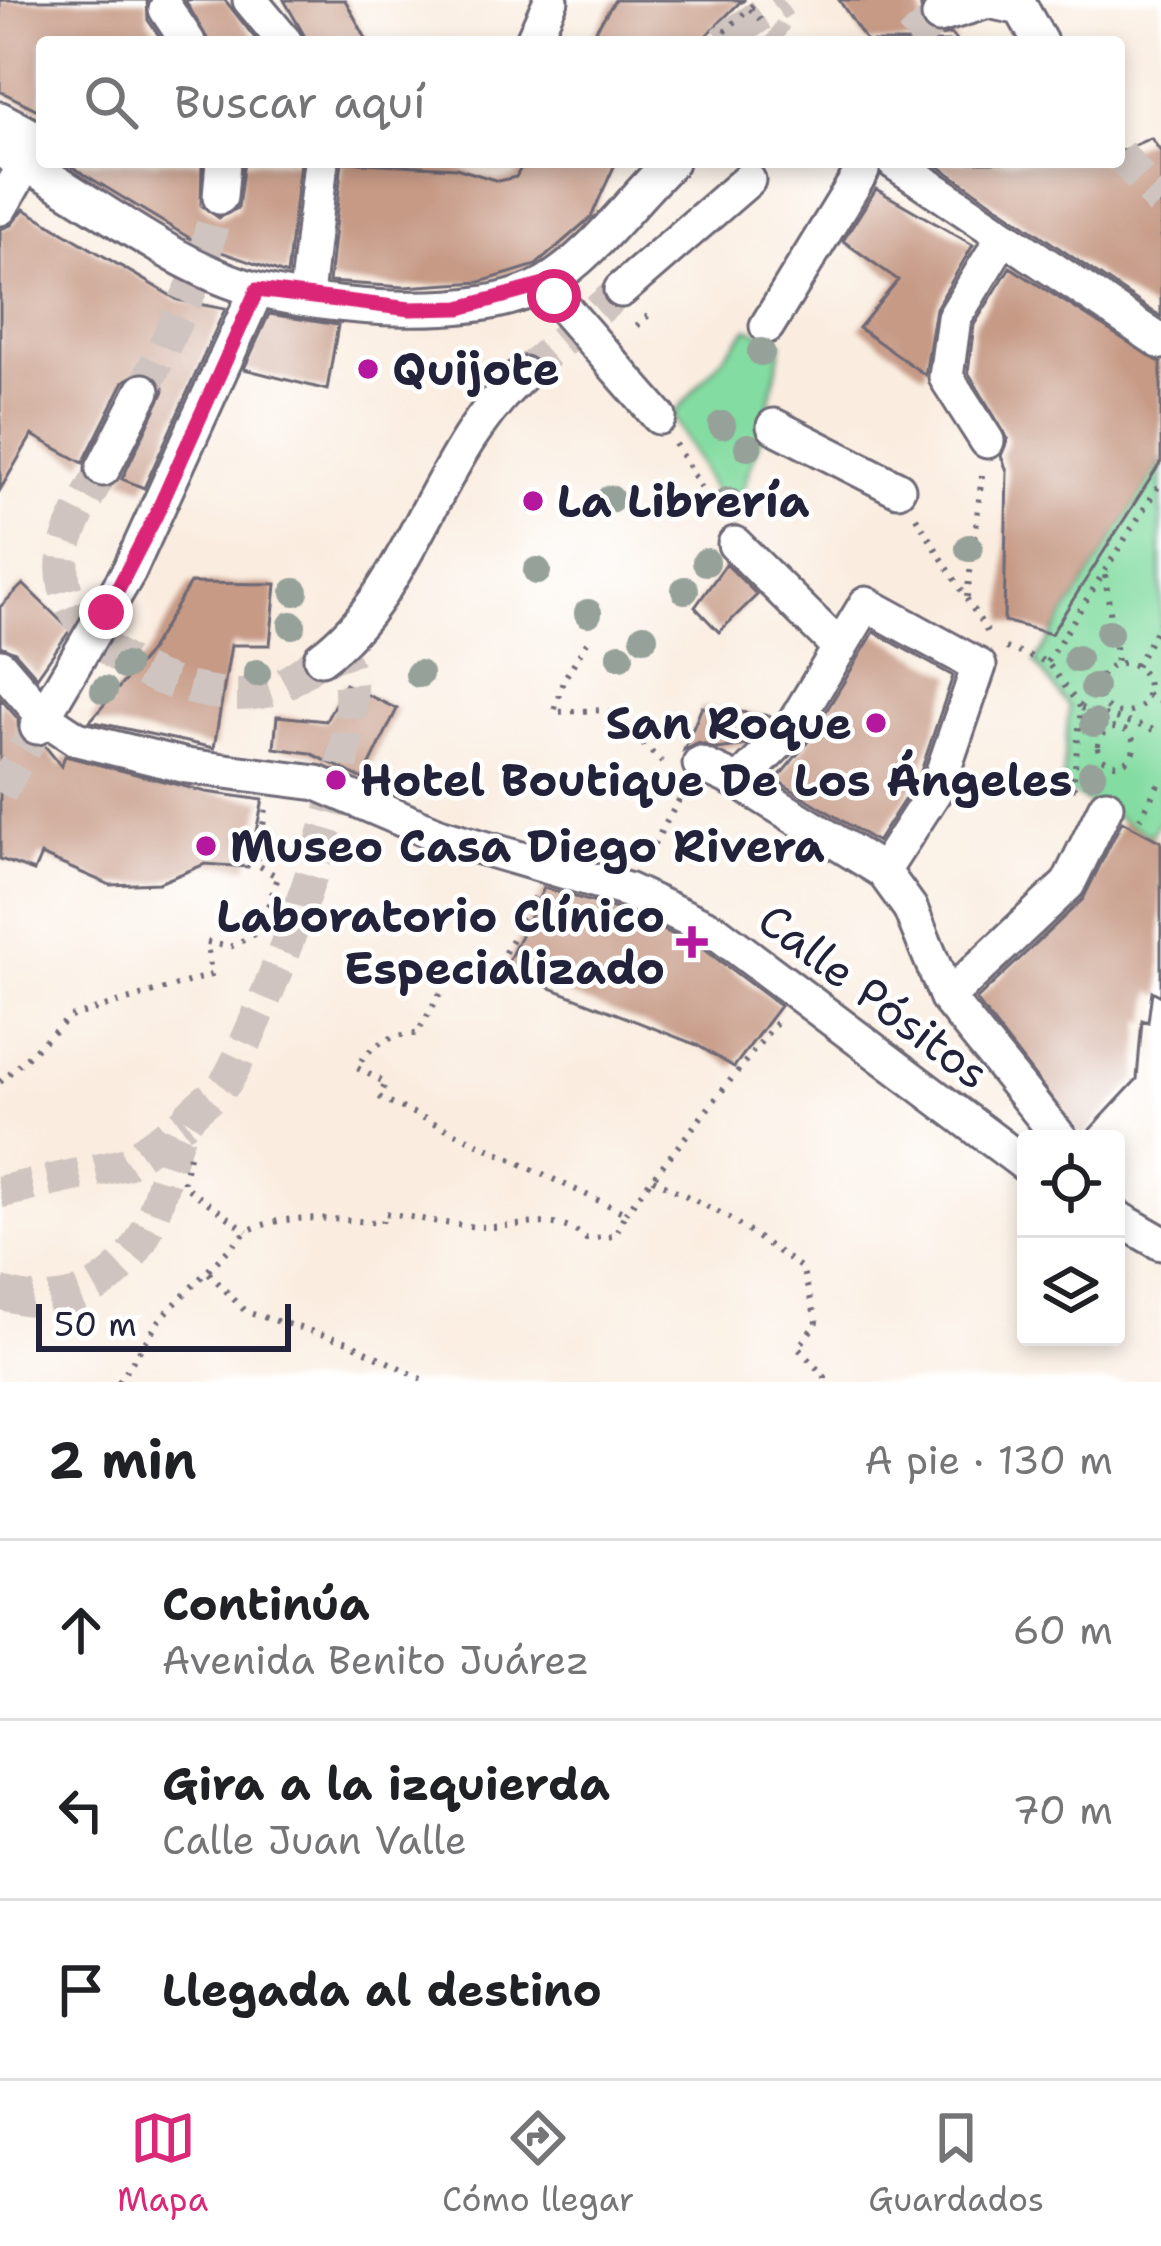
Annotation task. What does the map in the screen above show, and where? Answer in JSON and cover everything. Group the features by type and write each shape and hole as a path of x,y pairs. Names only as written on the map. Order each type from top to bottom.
{"street":[{"path":"250,0 280,36"},
{"path":"535,36 551,0"},
{"path":"939,16 988,2 1025,4 1038,36"},
{"path":"166,9 184,36"},
{"path":"0,119 22,151 0,208"},
{"path":"48,168 192,261 257,290 410,309 460,308 544,285 592,247 643,168"},
{"path":"220,196 222,168"},
{"path":"306,296 320,168"},
{"path":"618,213 665,168"},
{"path":"767,326 877,168"},
{"path":"880,168 1161,342"},
{"path":"621,290 748,180"},
{"path":"987,441 946,377 954,318 994,252"},
{"path":"544,285 659,416"},
{"path":"40,722 129,571 257,290"},
{"path":"330,655 363,617 489,404 524,374"},
{"path":"103,469 142,391"},
{"path":"774,426 898,489"},
{"path":"735,544 840,648"},
{"path":"740,782 789,732 866,604 979,666 938,786 883,871"},
{"name":"Calle Pósitos","path":"0,666 40,722 77,740 187,766 317,783 439,836 627,890 715,931 1017,1159"},
{"path":"694,775 740,782 883,871 910,908 947,998 1053,1130"},
{"path":"947,998 1068,884 1106,806"},
{"path":"1125,1222 1161,1243"}],"path":[{"path":"742,0 763,22"},
{"path":"722,36 758,0"},
{"path":"659,416 735,544"},
{"path":"967,596 987,441"},
{"path":"1047,662 1161,482"},
{"path":"898,489 994,644 1047,662 1081,708 1161,732"},
{"path":"1104,571 1118,663"},
{"path":"1136,666 1161,622"},
{"path":"587,642 563,681 554,712 607,710 694,775 627,890"},
{"path":"1136,666 1118,663 1102,673 1098,692 1103,704 1119,720 1129,733 1134,748 1129,759 1113,764 1100,754 1098,743 1107,730 1119,720 1134,711 1147,695 1146,676 1136,666"},
{"path":"1147,695 1161,702"},
{"path":"1081,708 1073,788 1106,806"},
{"path":"0,1082 70,1017 211,975 207,942 230,947 259,932 278,877 256,864 268,800"},
{"path":"552,867 490,982 450,976 417,1034 398,1034 364,1052 357,1068 386,1083 379,1096 417,1119 454,1129 625,1213"},
{"path":"119,1382 161,1318 247,1231 301,1217 382,1223 384,1213 488,1227 536,1221 572,1226 586,1239 615,1235 625,1213 698,1116 799,996"},
{"path":"189,1156 183,1185 247,1231"},
{"path":"653,1179 689,1195 802,1268 817,1322 798,1348 825,1377 823,1382"},
{"path":"209,1273 246,1312 348,1342 428,1382"}],"green space":[{"path":"748,328 782,343 765,425 731,523 673,415"},
{"path":"1161,462 1161,818 1151,836 1062,788 1069,707 1035,662"}],"building":[{"path":"0,0 147,0 148,20 159,36 36,36 36,109 0,91"},
{"path":"185,0 225,0 253,36 206,36"},
{"path":"284,0 345,0 365,36 305,36"},
{"path":"615,0 742,0 706,36 592,36"},
{"path":"839,0 920,0 924,30 933,36 863,36"},
{"path":"1151,138 1161,152 1161,317 941,168 1125,168 1125,149"},
{"path":"74,168 202,168 201,205 219,218 238,208 243,168 299,168 287,275 201,245"},
{"path":"341,168 456,168 498,181 516,177 521,168 613,168 591,217 536,265 480,282 404,287 329,282"},
{"path":"876,189 973,245 936,308 925,375 859,328 898,280 843,241"},
{"path":"24,209 178,300 225,309 144,488 122,479 164,391 160,379 143,370 124,381 83,463 32,435 0,490 0,229 11,225"},
{"path":"1010,267 1161,363 1161,462 1051,634 1004,621 1007,471 1001,456 1008,439 968,372 974,325"},
{"path":"269,314 338,325 327,390 244,369"},
{"path":"726,564 757,595 719,632 695,607"},
{"path":"190,583 276,584 270,645 231,645 214,748 90,721 147,655"},
{"path":"23,584 70,630 37,677 15,652 0,646 0,607"},
{"name":"San Roque","path":"874,632 953,676 919,777 877,842 776,780 807,743"},
{"path":"345,684 397,709 363,779 310,753 274,748 277,716 326,721"},
{"path":"0,698 18,719 19,738 27,746 45,746 61,766 65,756 206,792 263,800 248,867 205,864 159,883 110,885 41,855 34,871 0,859"},
{"path":"702,707 773,719 747,745 717,749 699,743 684,750"},
{"path":"1122,821 1161,842 1161,996 1152,991 1148,1022 1142,1020 1137,1079 1089,1130 1076,1130 976,1000 1083,899"},
{"path":"544,888 620,910 704,949 780,1006 734,1067 697,1045 504,970"}],"tunnel":[{"path":"734,33 783,0"},
{"path":"916,36 939,16"},
{"path":"730,36 770,36"},
{"path":"1125,160 1161,203"},
{"path":"143,391 200,270 220,197"},
{"path":"523,374 621,290"},
{"path":"103,469 73,526 63,562 67,593 81,621 103,645 162,679 228,694 275,688 321,658"},
{"path":"0,1293 58,1300 85,1292 111,1276 141,1242 185,1122 229,1077 292,930 335,796 348,735 350,687 340,657"},
{"path":"0,793 37,727"},
{"path":"0,1192 125,1164 186,1121"}],"place":[{"name":"Quijote","path":"368,369"},
{"name":"La Librería","path":"533,501"},
{"name":"San Roque","path":"876,723"},
{"name":"Hotel Boutique De Los Ángeles","path":"336,780"},
{"name":"Museo Casa Diego Rivera","path":"206,846"},
{"name":"Laboratorio Clínico Especializado","path":"692,942"}],"route":[{"path":"106,612 156,515 257,290 410,309 460,308 544,285 554,296"}]}
